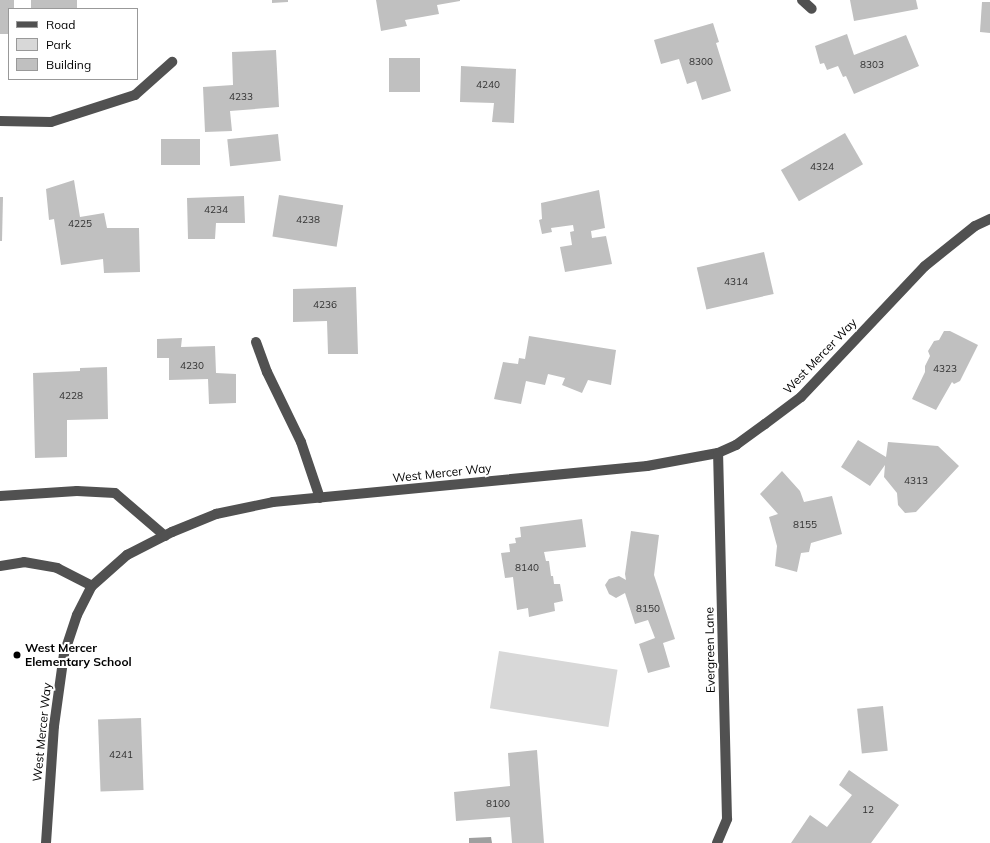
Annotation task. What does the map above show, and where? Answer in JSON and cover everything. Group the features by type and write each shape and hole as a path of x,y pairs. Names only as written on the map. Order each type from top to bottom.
{"street":[{"path":"802,0 812,9"},
{"path":"0,121 51,122 135,94 172,62"},
{"name":"West Mercer Way","path":"46,843 54,726 64,654 78,615 92,586 127,555 165,536 216,514 273,502 647,466 718,454 760,428 801,397 925,266 975,226 990,219"},
{"path":"256,342 267,372 301,442 320,498"},
{"name":"Evergreen Lane","path":"717,843 728,819 718,454"},
{"path":"0,496 77,491 115,493 165,536"},
{"path":"0,566 24,562 57,568 92,586"}],"green space":[{"path":"499,651 618,670 608,727 490,708"}],"shaded area":[{"path":"491,837 492,843 469,843 469,838"}],"building":[{"path":"0,0 14,0 14,8 8,8 8,34 0,34"},
{"path":"31,0 77,0 77,8 31,8"},
{"path":"272,0 288,0 288,2 272,3"},
{"path":"376,0 460,1 437,5 439,14 405,20 407,26 381,31"},
{"path":"850,0 916,0 918,9 854,21"},
{"path":"982,2 990,2 990,33 980,32"},
{"path":"713,23 719,42 716,43 731,91 702,100 696,81 687,84 679,59 661,64 654,40"},
{"path":"847,34 854,55 906,35 919,66 854,94 846,76 843,77 838,66 827,70 824,63 820,64 815,46"},
{"path":"276,50 279,107 230,111 232,131 205,132 203,87 233,85 232,52"},
{"path":"389,58 420,58 420,92 389,92"},
{"path":"461,66 516,69 514,123 492,122 494,103 460,102"},
{"path":"845,133 863,164 799,201 781,170"},
{"path":"278,134 281,161 230,166 227,139"},
{"path":"161,139 200,139 200,165 161,165"},
{"path":"74,180 80,217 104,213 107,228 139,228 140,272 104,273 103,259 61,265 54,219 49,220 46,189"},
{"path":"599,190 605,228 591,231 592,238 606,236 612,264 565,272 560,247 572,245 570,232 574,231 573,225 551,228 552,232 542,234 539,220 542,219 541,203"},
{"path":"279,195 343,205 337,247 272,236"},
{"path":"244,196 245,223 216,223 215,239 188,239 187,198"},
{"path":"0,197 3,197 2,241 0,241"},
{"path":"764,252 774,294 706,309 697,268"},
{"path":"356,287 358,354 328,354 327,321 293,322 293,289"},
{"path":"944,331 950,331 978,345 960,381 954,384 952,382 936,410 912,399 925,372 925,366 930,356 928,351 934,341 939,340"},
{"path":"529,336 616,350 611,385 588,380 582,393 562,385 565,378 548,374 545,385 526,381 521,404 494,399 503,362 518,364 519,358 525,359"},
{"path":"182,338 181,347 215,346 216,373 236,374 236,403 209,404 208,379 169,380 169,358 157,358 157,339"},
{"path":"107,367 108,419 67,420 67,457 35,458 33,373 80,371 80,368"},
{"path":"858,440 886,457 888,442 938,446 959,466 916,512 905,513 898,505 897,493 884,477 885,465 870,486 841,467"},
{"path":"782,471 800,491 804,502 832,496 842,534 811,543 809,552 801,553 797,572 775,566 777,546 769,517 778,514 760,494"},
{"path":"582,519 586,547 544,552 546,561 549,561 551,576 553,576 554,584 560,584 563,601 554,603 555,611 529,617 528,608 517,610 513,577 505,578 501,553 510,552 509,544 516,543 515,538 521,537 520,527"},
{"path":"631,531 659,535 654,575 675,639 663,643 670,667 648,673 639,644 655,638 648,620 635,624 625,593 616,598 609,594 605,585 609,579 619,576 626,580 625,574"},
{"path":"883,706 888,751 862,753 857,709"},
{"path":"141,718 144,790 101,791 98,720"},
{"path":"537,750 544,843 512,843 510,817 456,821 454,792 510,786 508,753"},
{"path":"849,770 899,805 871,843 791,843 810,815 827,827 852,795 839,785"}],"place":[{"name":"West Mercer Elementary School","path":"17,655"}]}
